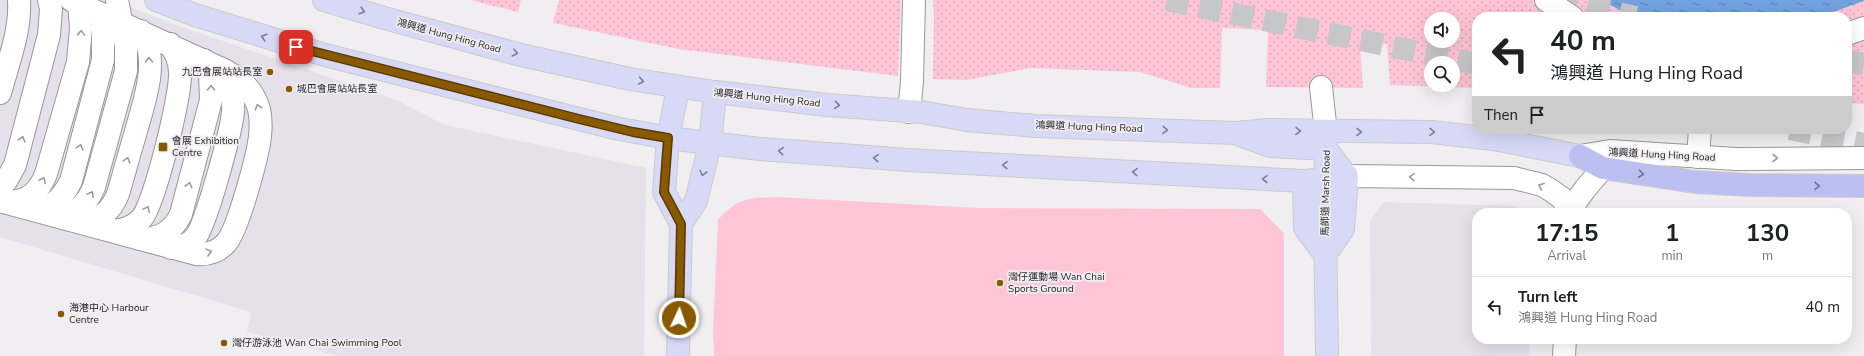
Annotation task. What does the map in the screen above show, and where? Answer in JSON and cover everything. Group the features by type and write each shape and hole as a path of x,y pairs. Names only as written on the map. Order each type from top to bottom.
{"highway":[{"path":"1580,156 1603,168 1695,182 1750,185 1864,186"}],"main road":[{"path":"156,0 195,15 325,55 615,128 668,138 710,144 908,160 1304,181 1326,179"},
{"name":"鴻興道 Hung Hing Road","path":"324,0 384,18 521,55 678,88 909,112 967,120 1036,126 1235,133 1269,130 1326,140 1431,132 1462,134 1580,156"},
{"path":"678,88 668,138 664,192 681,224 678,356"},
{"path":"681,224 696,201 710,144 715,92"},
{"path":"1326,140 1347,176"},
{"name":"馬師道 Marsh Road","path":"1326,140 1326,356"},
{"name":"馬師道 Marsh Road","path":"1325,255 1343,229 1347,176"},
{"path":"1304,181 1306,228 1325,255"}],"street":[{"path":"0,93 16,35 19,0"},
{"path":"0,186 6,181 15,165 46,50 51,22 49,0"},
{"path":"909,112 912,82 914,0"},
{"path":"1546,0 1564,12"},
{"path":"0,200 12,202 24,200 38,190 46,174 78,62 81,28 75,2 109,7 148,43 148,82 118,194 110,210 101,217 84,222 71,220"},
{"path":"24,207 41,209 53,204 61,197 71,181 102,60 104,34 109,7"},
{"path":"0,200 196,254 208,254 221,248 227,242 236,226 259,145 261,124 258,108 252,92 246,84 226,71 132,27"},
{"path":"47,213 62,216 72,213 86,203 94,188 124,80 132,27"},
{"path":"1852,32 1864,28"},
{"path":"103,229 122,230 132,226 141,219 150,203 178,103 180,82 179,60 170,44"},
{"path":"141,239 154,238 167,232 176,224 181,214 211,100 210,73 204,60"},
{"path":"171,248 192,242 203,226 233,112 232,92 226,71"},
{"path":"1321,87 1326,140"},
{"path":"1698,157 1700,134"},
{"name":"鴻興道 Hung Hing Road","path":"1580,156 1610,151 1736,159 1864,158"},
{"path":"1571,208 1603,168"},
{"path":"1326,179 1347,176 1514,178 1542,185 1563,199 1566,208"},
{"path":"1564,356 1565,344"}],"shaded area":[{"path":"0,0 112,0 176,25 396,100 445,125 646,168 644,356 338,356 247,332 251,312 0,237"},
{"path":"470,0 521,0 518,12"},
{"path":"559,0 901,0 898,76 679,49 553,23"},
{"path":"933,0 1600,0 1624,12 1472,12 1472,88 1460,87 1460,56 1424,56 1424,86 1390,85 1387,44 1360,45 1363,88 1266,87 1268,30 1222,28 1220,88 1191,88 1140,72 1030,68 967,80 933,79"},
{"path":"1864,1 1864,104 1852,103 1852,12 1833,12"},
{"name":"灣仔運動場 Wan Chai Sports Ground","path":"777,197 979,208 1260,209 1284,233 1284,356 714,356 713,333 718,220 731,207 738,203 751,199"},
{"path":"1384,202 1516,206 1518,208 1472,208 1472,344 1530,344 1529,356 1371,356 1370,220"}],"water":[{"path":"1600,0 1864,0 1833,12 1624,12"}],"tunnel":[{"path":"1167,0 1472,63"},
{"path":"1555,0 1612,12"},
{"path":"1852,62 1864,64"},
{"path":"1815,134 1864,144"}],"place":[{"name":"九巴會展站站長室","path":"270,72"},
{"name":"城巴會展站站長室","path":"289,89"},
{"name":"會展 Exhibition Centre","path":"163,147"},
{"name":"灣仔運動場 Wan Chai Sports Ground","path":"1000,283"},
{"name":"海港中心 Harbour Centre","path":"61,314"},
{"name":"灣仔游泳池 Wan Chai Swimming Pool","path":"224,343"}],"route":[{"path":"296,47 579,119 633,132 668,138 664,192 681,224 679,318"}]}
